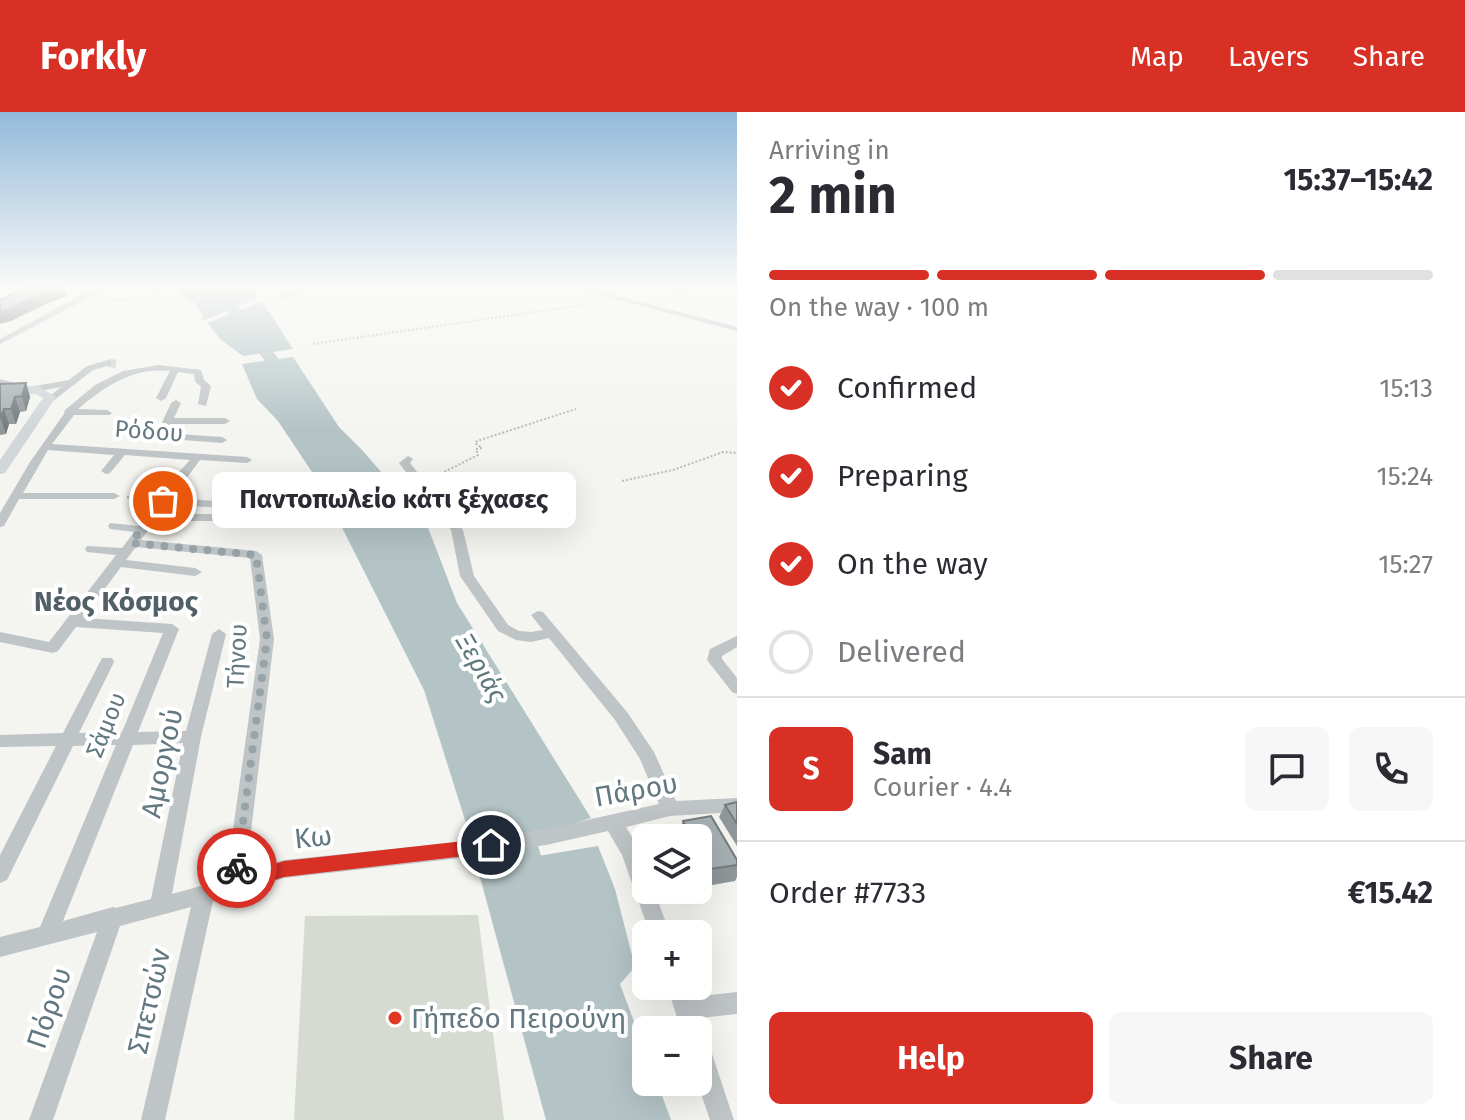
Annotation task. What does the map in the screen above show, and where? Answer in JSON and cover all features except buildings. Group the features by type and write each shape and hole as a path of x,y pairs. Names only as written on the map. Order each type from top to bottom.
{"main road":[{"path":"0,392 29,390 49,394 49,401 0,470"}],"street":[{"path":"49,401 68,383 96,365 176,368 198,372 200,381 206,386 203,404"},
{"path":"0,523 68,412 115,367"},
{"path":"161,398 176,368"},
{"path":"0,382 29,390 68,383"},
{"path":"153,452 176,403"},
{"path":"68,412 107,413"},
{"path":"168,421 225,421"},
{"path":"161,436 222,440"},
{"name":"Ρόδου","path":"45,447 197,457"},
{"path":"106,471 123,451"},
{"path":"197,457 247,460"},
{"name":"Ρόδου","path":"0,637 53,648 197,457"},
{"path":"408,459 404,463 457,530 467,576 503,628 516,635 531,637 553,633"},
{"path":"158,473 183,475"},
{"path":"16,496 114,496"},
{"path":"163,501 245,507"},
{"path":"152,517 234,518"},
{"path":"114,526 142,530"},
{"path":"91,549 124,553 195,572"},
{"name":"Τήνου","path":"124,553 256,555 267,639 235,884"},
{"path":"538,615 621,716 648,757 670,809"},
{"name":"Σάμου","path":"48,933 172,629 72,622"},
{"name":"Αμοργού","path":"160,904 193,737 219,634"},
{"path":"737,641 715,653 714,660 737,688"},
{"path":"0,874 107,662"},
{"path":"0,741 193,737"},
{"name":"Πάρου","path":"546,837 670,809 705,813 737,805"},
{"path":"613,822 631,852 655,920"},
{"name":"Κω","path":"0,947 204,895 284,869 461,850 546,837"},
{"name":"Σπετσών","path":"153,1120 204,895"},
{"name":"Πόρου","path":"41,1120 113,916"},
{"path":"698,1016 737,1003"},
{"path":"712,1090 722,1120"}],"path":[{"path":"313,344 384,334"},
{"path":"421,483 478,455 476,449 482,448 475,443 477,441 576,409"},
{"path":"622,481 673,470 723,452 737,453"},
{"path":"114,496 163,501"}],"shaded area":[{"name":"Γήπεδο Πειρούνη","path":"478,915 504,1120 294,1120 305,916"}],"water":[{"path":"216,334 283,334 293,349 243,356"},
{"path":"293,357 339,427 427,525 457,603 591,818 552,830 471,839 424,690 320,484 278,421 257,399 242,364"},
{"path":"598,846 615,889 632,955 632,970 620,984 632,1016 632,1096 662,1096 671,1120 546,1120 477,866"}],"waterway":[{"name":"Ξεριάς","path":"252,334 287,386"},
{"name":"Ξεριάς","path":"513,818 535,890"}],"tunnel":[{"path":"108,363 119,364"}],"way so far":[{"path":"163,501 131,543 256,555 267,639 237,868"}],"place":[{"name":"Παντοπωλείο κάτι ξέχασες","path":"163,501"},
{"name":"Γήπεδο Πειρούνη","path":"395,1018"}],"district":[{"name":"Νέος Κόσμος","path":"116,601"}],"route":[{"path":"237,868 235,884 284,869 491,845"}]}
